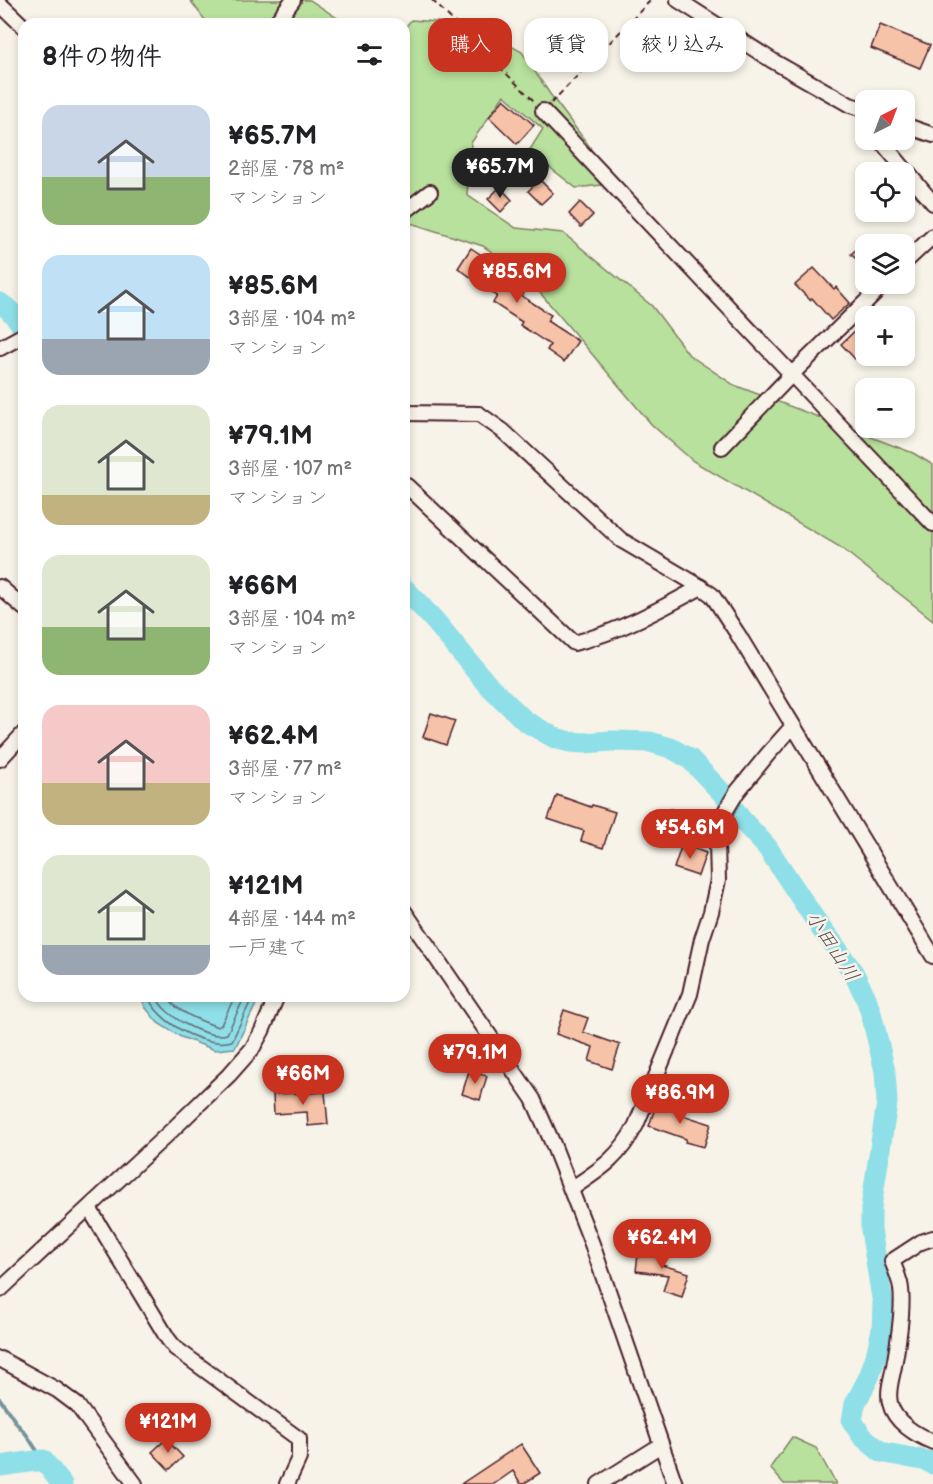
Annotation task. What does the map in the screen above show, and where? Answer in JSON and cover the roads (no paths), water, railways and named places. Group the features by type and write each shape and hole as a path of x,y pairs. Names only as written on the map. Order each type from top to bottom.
{"street":[{"path":"280,18 293,0"},
{"path":"678,0 773,61 855,107"},
{"path":"0,4 18,21"},
{"path":"850,105 855,111"},
{"path":"543,111 933,524"},
{"path":"915,129 933,135"},
{"path":"888,150 933,203"},
{"path":"410,207 430,192"},
{"path":"915,253 933,236"},
{"path":"722,447 874,294"},
{"path":"0,348 18,338"},
{"path":"410,413 479,414 503,431 621,540 712,595 933,956"},
{"path":"410,489 574,643 592,639 663,608 701,587"},
{"path":"0,587 18,603"},
{"path":"571,1189 609,1163 627,1142 636,1125 690,994 718,880 717,843 720,820 737,792 793,726"},
{"path":"0,759 18,740"},
{"path":"410,920 533,1099 592,1244 675,1484"},
{"path":"0,1290 229,1075 252,1049 274,1002"},
{"path":"89,1208 175,1348 299,1439 299,1458 287,1484"},
{"path":"933,1238 921,1242 892,1261 900,1285 901,1319 889,1388 890,1404 897,1418 919,1436 933,1442"},
{"path":"0,1359 57,1390 77,1405 135,1484"},
{"path":"599,1484 661,1445"}],"water":[{"path":"143,1002 257,1002 235,1048 215,1050 181,1037 158,1023"}],"waterway":[{"name":"小田山川","path":"0,303 18,320"},
{"name":"小田山川","path":"410,594 486,683 525,721 555,738 570,742 650,742 671,748 690,759 725,796 741,819 767,847 853,972 871,1013 885,1071 887,1103 871,1208 871,1230 883,1304 882,1329 876,1356 869,1377 855,1404 852,1421 862,1436 881,1452 933,1464"},
{"path":"0,1399 43,1460"},
{"path":"0,1466 43,1460 62,1484"}]}
